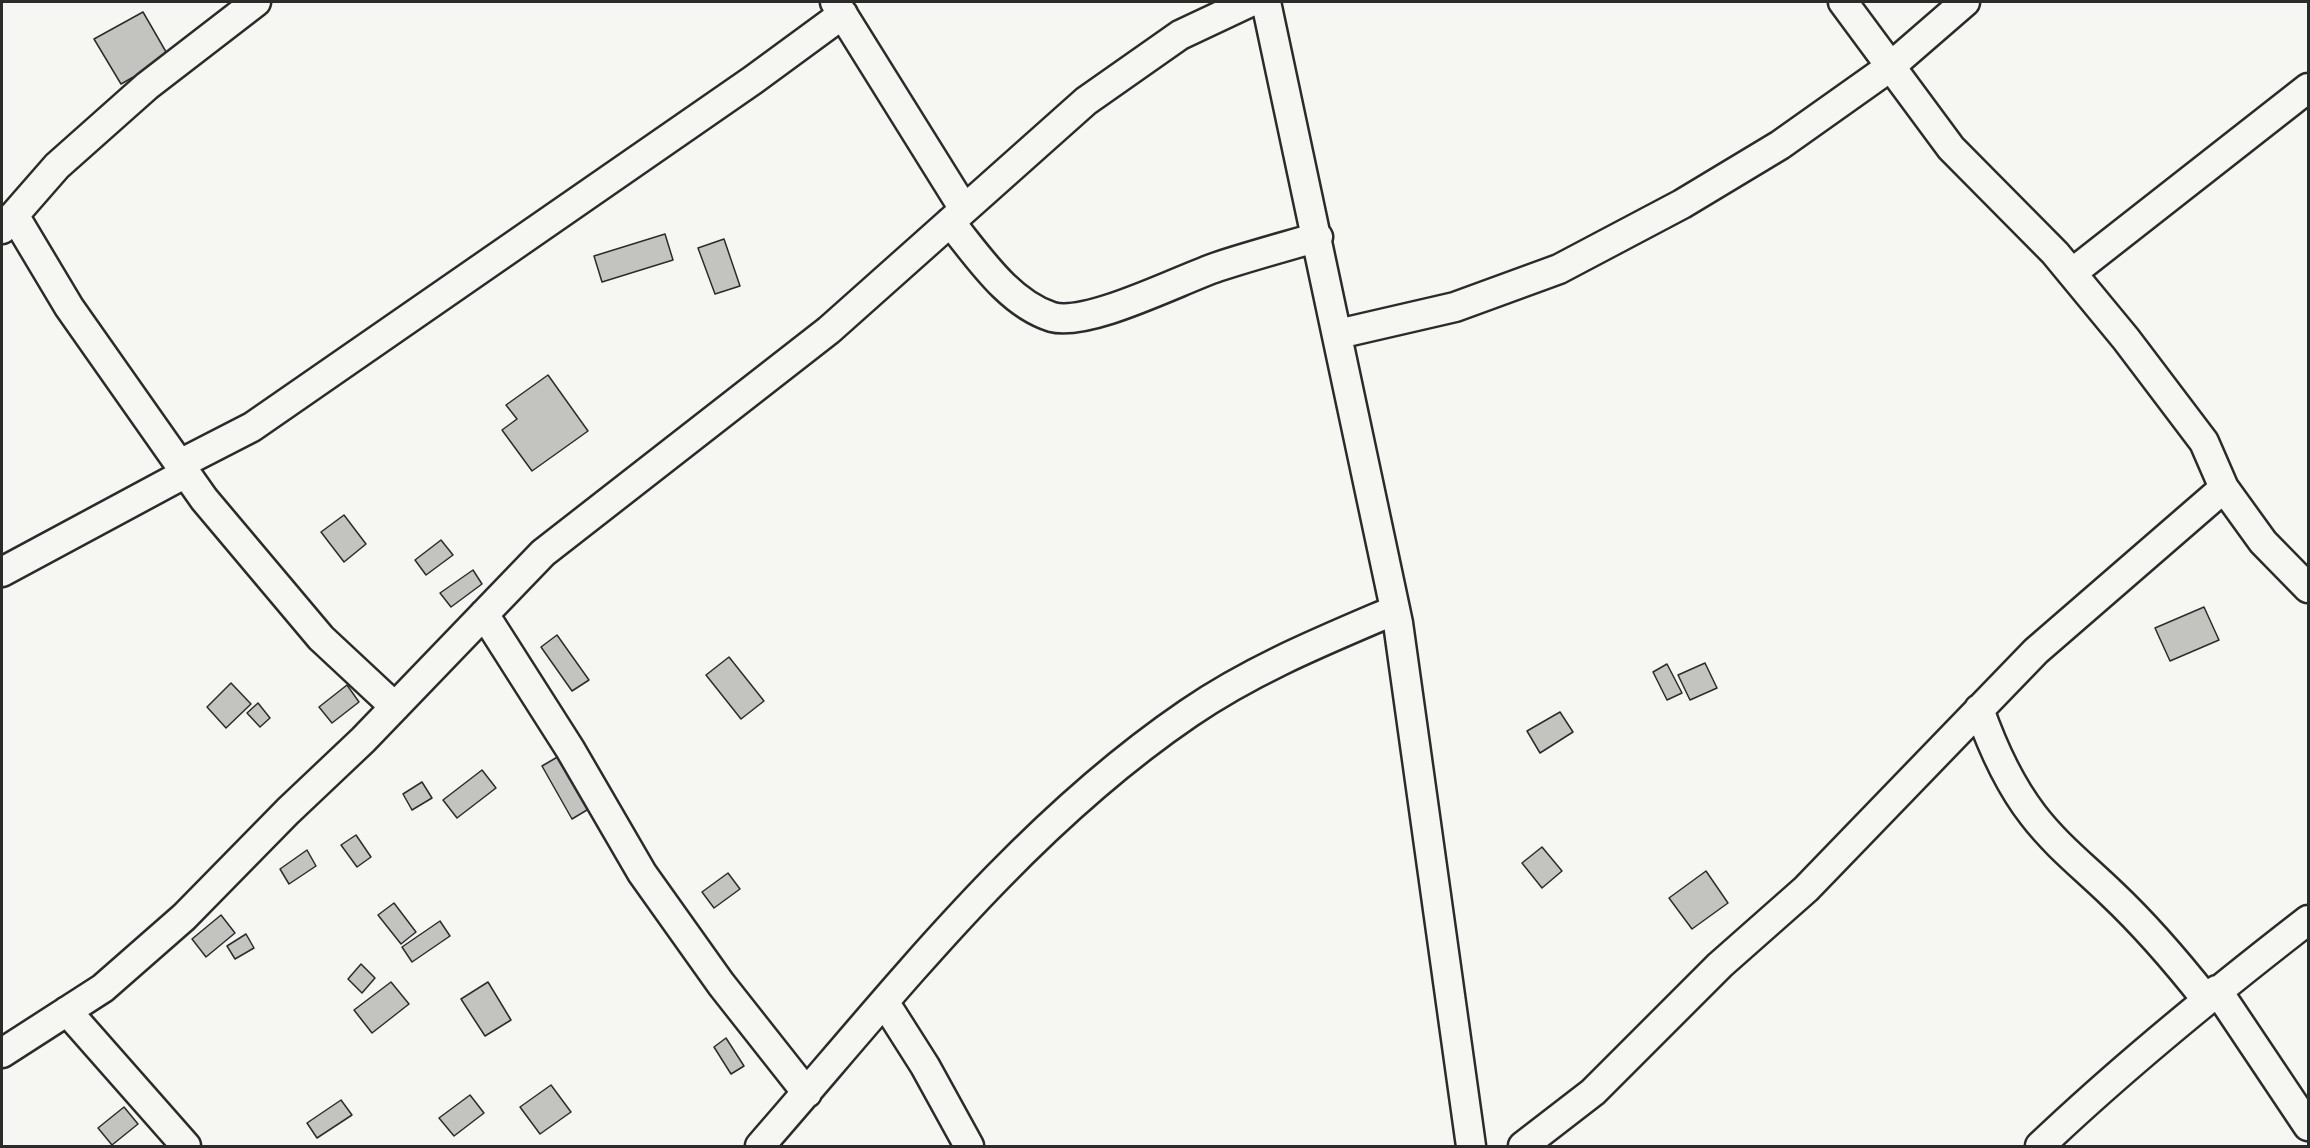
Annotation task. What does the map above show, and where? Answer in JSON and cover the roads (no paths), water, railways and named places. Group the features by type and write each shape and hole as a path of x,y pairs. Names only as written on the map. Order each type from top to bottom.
{"street":[{"path":"256,2 147,86 57,166 8,222 204,499 321,638 395,707"},
{"path":"2,1053 103,988 184,918 395,707 543,553 829,330 1086,101 1180,35 1250,2"},
{"path":"1266,2 1318,237 1395,610 1471,1146"},
{"path":"1843,2 1951,148 2072,273 2126,339 2204,442 2224,488 2263,542 2308,588"},
{"path":"1338,334 1455,307 1559,268 1682,204 1780,145 1890,67 1965,2"},
{"path":"2,572 252,427 753,80 839,8 987,267 1023,303 1054,318 1093,315 1217,267 1318,237"},
{"path":"2072,273 2308,88"},
{"path":"1523,1146 1593,1092 1720,965 1806,889 2036,651 2224,488"},
{"path":"760,1146 990,884 1094,784 1190,712 1283,658 1395,610"},
{"path":"484,614 570,749 642,873 721,984 807,1093"},
{"path":"1979,709 1993,748 2032,814 2069,856 2110,892 2211,995 2308,1126"},
{"path":"2040,1146 2109,1080 2211,995 2308,920"},
{"path":"885,1003 926,1066 969,1146"},
{"path":"67,1011 177,1144"}]}
